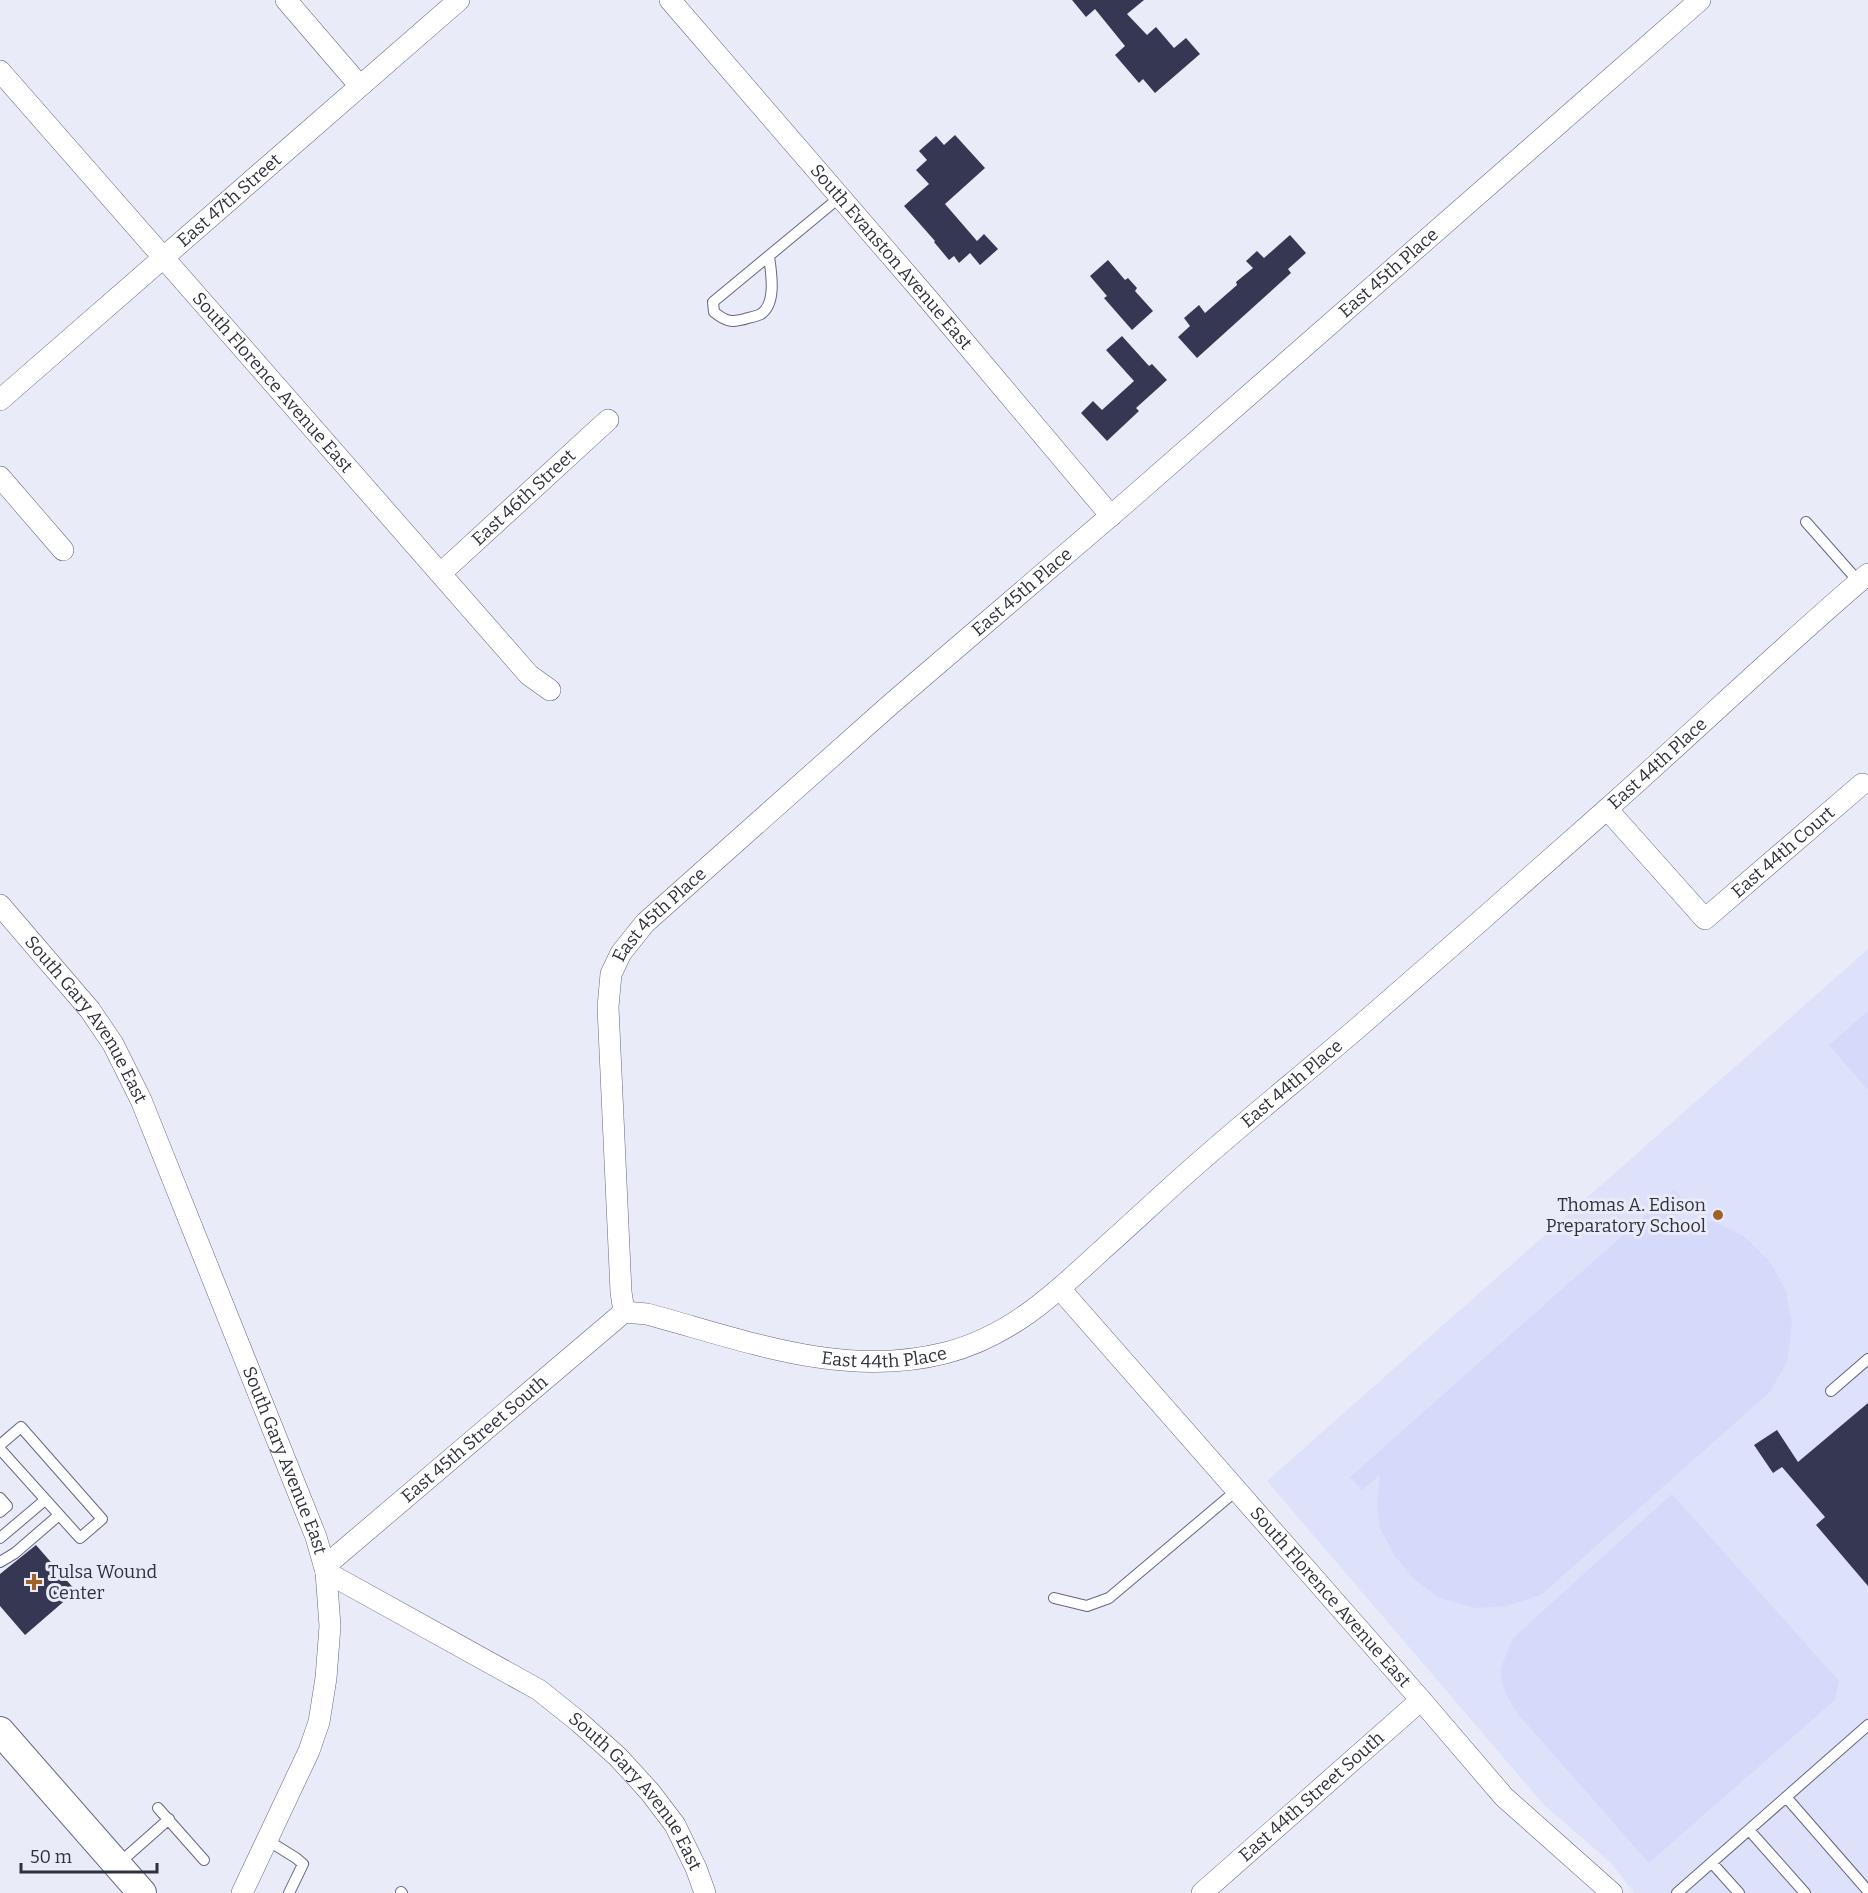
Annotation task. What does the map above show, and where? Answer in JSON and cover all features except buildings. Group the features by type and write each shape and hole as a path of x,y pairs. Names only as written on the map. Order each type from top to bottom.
{"main road":[{"path":"0,1731 142,1893"}],"street":[{"path":"286,0 359,86"},
{"name":"East 47th Street","path":"0,400 459,0"},
{"name":"South Evanston Avenue East","path":"670,0 1111,516"},
{"name":"East 45th Place","path":"624,1312 621,1292 608,1007 611,974 621,953 645,923 891,704 1111,516 1700,0"},
{"name":"South Florence Avenue East","path":"0,71 529,675 550,690"},
{"name":"East 46th Street","path":"441,573 608,420"},
{"path":"0,477 63,550"},
{"name":"East 44th Place","path":"624,1312 646,1314 801,1355 840,1362 870,1363 945,1353 986,1339 1013,1324 1060,1289 1204,1158 1361,1025 1607,809 1863,578"},
{"name":"East 44th Court","path":"1607,809 1704,919 1862,784"},
{"name":"South Gary Avenue East","path":"0,905 90,1010 113,1044 141,1100 316,1537 326,1569 539,1690 579,1722 618,1757 651,1792 675,1825 696,1868 705,1893"},
{"name":"South Florence Avenue East","path":"1060,1289 1504,1797 1612,1893"},
{"name":"East 45th Street South","path":"326,1569 624,1312"},
{"path":"242,1893 309,1751 319,1722 326,1678 330,1626 326,1569"},
{"name":"East 44th Street South","path":"1202,1893 1421,1700"}],"lane":[{"path":"769,256 771,291 769,305 760,314 738,321 724,320 714,312 713,302 840,197"},
{"path":"1806,522 1863,578"},
{"path":"1831,1391 1868,1359"},
{"path":"21,1427 102,1519 80,1538 0,1447 21,1427"},
{"path":"1054,1599 1087,1606 1109,1598 1237,1490"},
{"path":"0,1498 7,1506 0,1512"},
{"path":"0,1538 45,1500"},
{"path":"0,1562 15,1553 59,1515"},
{"path":"1677,1893 1868,1725"},
{"path":"1786,1797 1868,1892"},
{"path":"158,1808 204,1860"},
{"path":"117,1865 168,1820"},
{"path":"1749,1830 1805,1893"},
{"path":"267,1840 303,1864 289,1893"},
{"path":"1712,1863 1739,1893"}],"shaded area":[{"name":"Thomas A. Edison Preparatory School","path":"1868,949 1868,1893 1634,1893 1611,1863 1544,1805 1267,1481"},
{"path":"1868,1011 1868,1090 1829,1045"},
{"path":"1674,1190 1688,1204 1672,1220 1713,1221 1744,1236 1770,1262 1786,1291 1792,1324 1787,1362 1770,1392 1541,1595 1506,1606 1476,1608 1439,1598 1413,1578 1394,1555 1380,1528 1377,1504 1380,1475 1362,1490 1350,1477"},
{"path":"1672,1494 1839,1681 1835,1700 1649,1863 1517,1713 1505,1692 1501,1676 1504,1660 1513,1638"}],"place":[{"name":"Thomas A. Edison Preparatory School","path":"1718,1215"},
{"name":"Tulsa Wound Center","path":"34,1582"}]}
